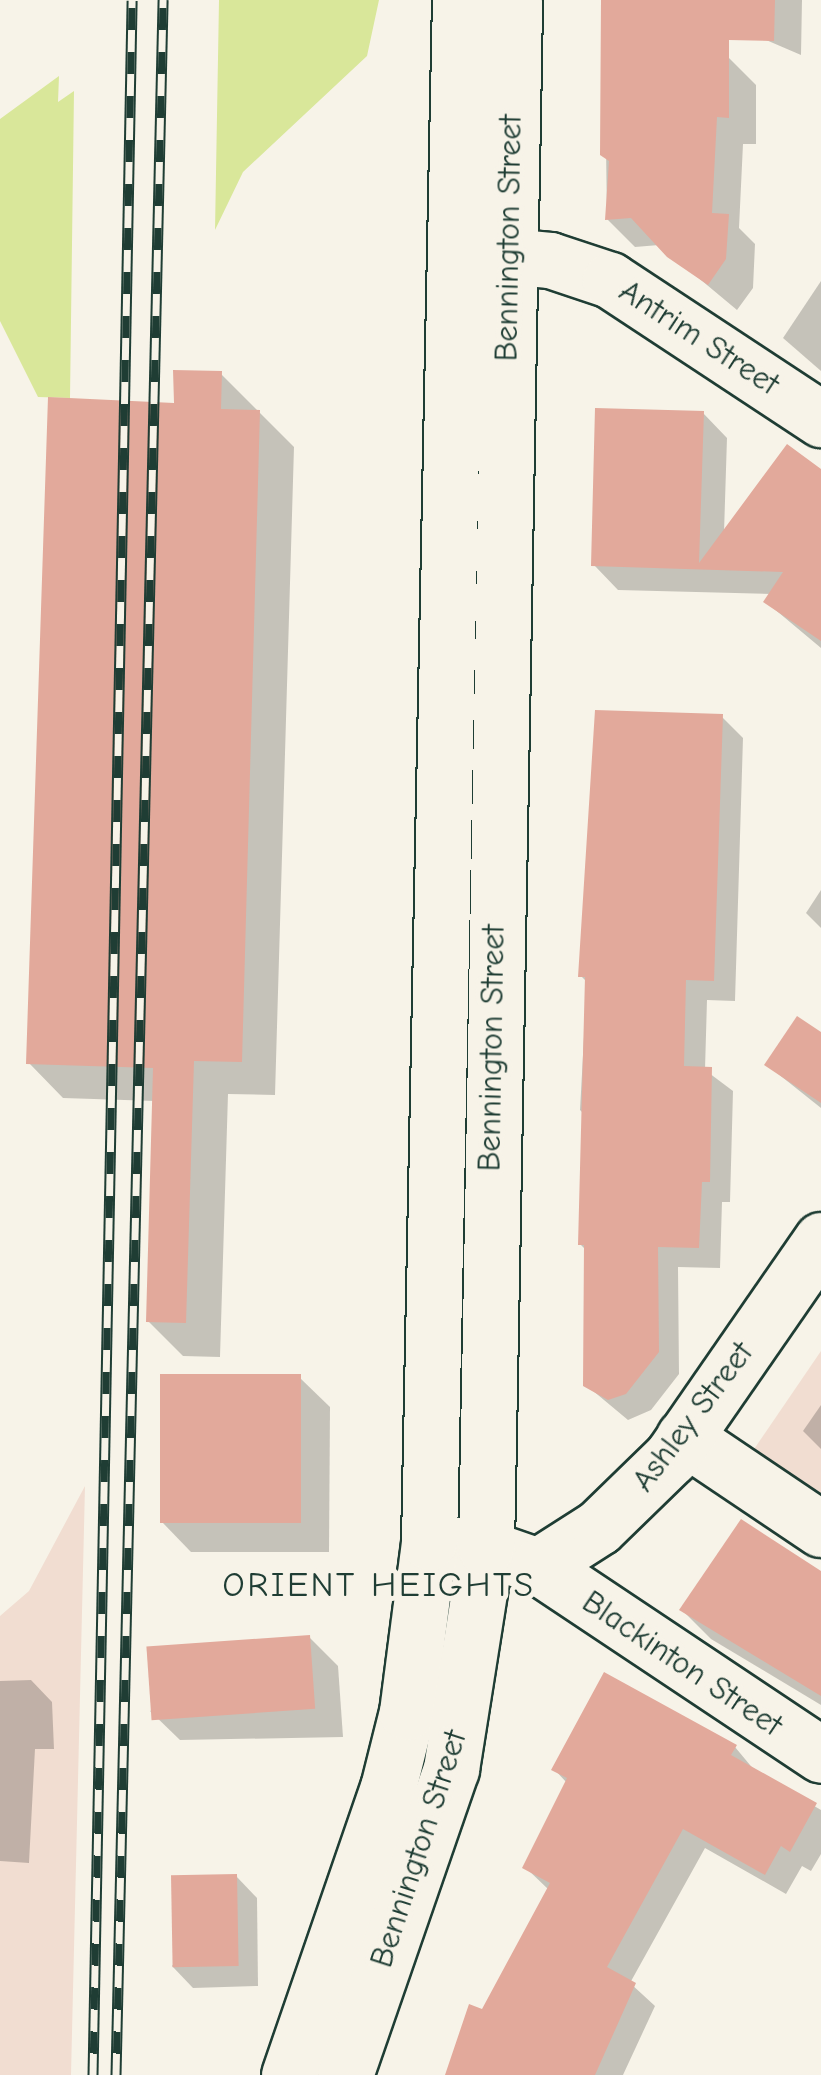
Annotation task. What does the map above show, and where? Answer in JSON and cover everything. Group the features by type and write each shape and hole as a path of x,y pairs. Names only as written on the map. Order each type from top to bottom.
{"main road":[{"name":"Bennington Street","path":"290,2075 451,1769 486,1548 474,632 455,251 460,0"},
{"name":"Bennington Street","path":"345,2075 354,1958 407,1712 428,1542 474,632 508,254 514,0"},
{"name":"Antrim Street","path":"455,251 508,254 583,269 635,293 821,419"},
{"name":"Ashley Street","path":"538,1566 623,1507 684,1437 821,1240"},
{"path":"684,1437 821,1529"},
{"name":"Blackinton Street","path":"428,1542 486,1548 538,1566 821,1756"}],"shaded area":[{"path":"821,1351 821,1540 733,1480"},
{"path":"85,1486 71,2075 0,2075 0,1616 29,1591"}],"green space":[{"path":"219,0 379,0 367,56 243,172 215,230"},
{"path":"59,76 58,102 74,91 70,398 38,397 0,321 0,119"}],"building":[{"path":"601,0 775,0 774,41 729,40 729,118 717,117 712,213 729,214 726,259 708,285 667,257 631,218 605,220 609,161 600,155"},
{"path":"173,370 222,371 221,409 260,410 242,1062 194,1061 186,1323 146,1322 153,1068 26,1064 48,397 174,403"},
{"path":"595,408 704,411 699,563 787,444 821,469 821,641 763,602 783,572 591,566"},
{"path":"595,710 723,714 714,981 686,980 684,1066 712,1067 710,1182 702,1182 699,1248 658,1247 659,1352 626,1394 608,1400 583,1386 584,1245 578,1245 585,977 578,977"},
{"path":"797,1016 821,1032 821,1103 764,1065"},
{"path":"160,1374 301,1374 301,1523 160,1523"},
{"path":"741,1519 821,1571 821,1696 679,1610"},
{"path":"310,1635 315,1709 152,1720 146,1646"},
{"path":"604,1672 737,1745 731,1755 817,1803 790,1852 781,1846 765,1875 683,1829 607,1967 636,1983 595,2075 445,2075 469,2004 482,2009 550,1883 522,1868 567,1778 551,1770"},
{"path":"237,1874 239,1966 173,1967 171,1875"}],"railway":[{"path":"93,2075 132,0"},
{"path":"116,2075 163,0"}],"district":[{"name":"ORIENT HEIGHTS","path":"379,1585"}]}
